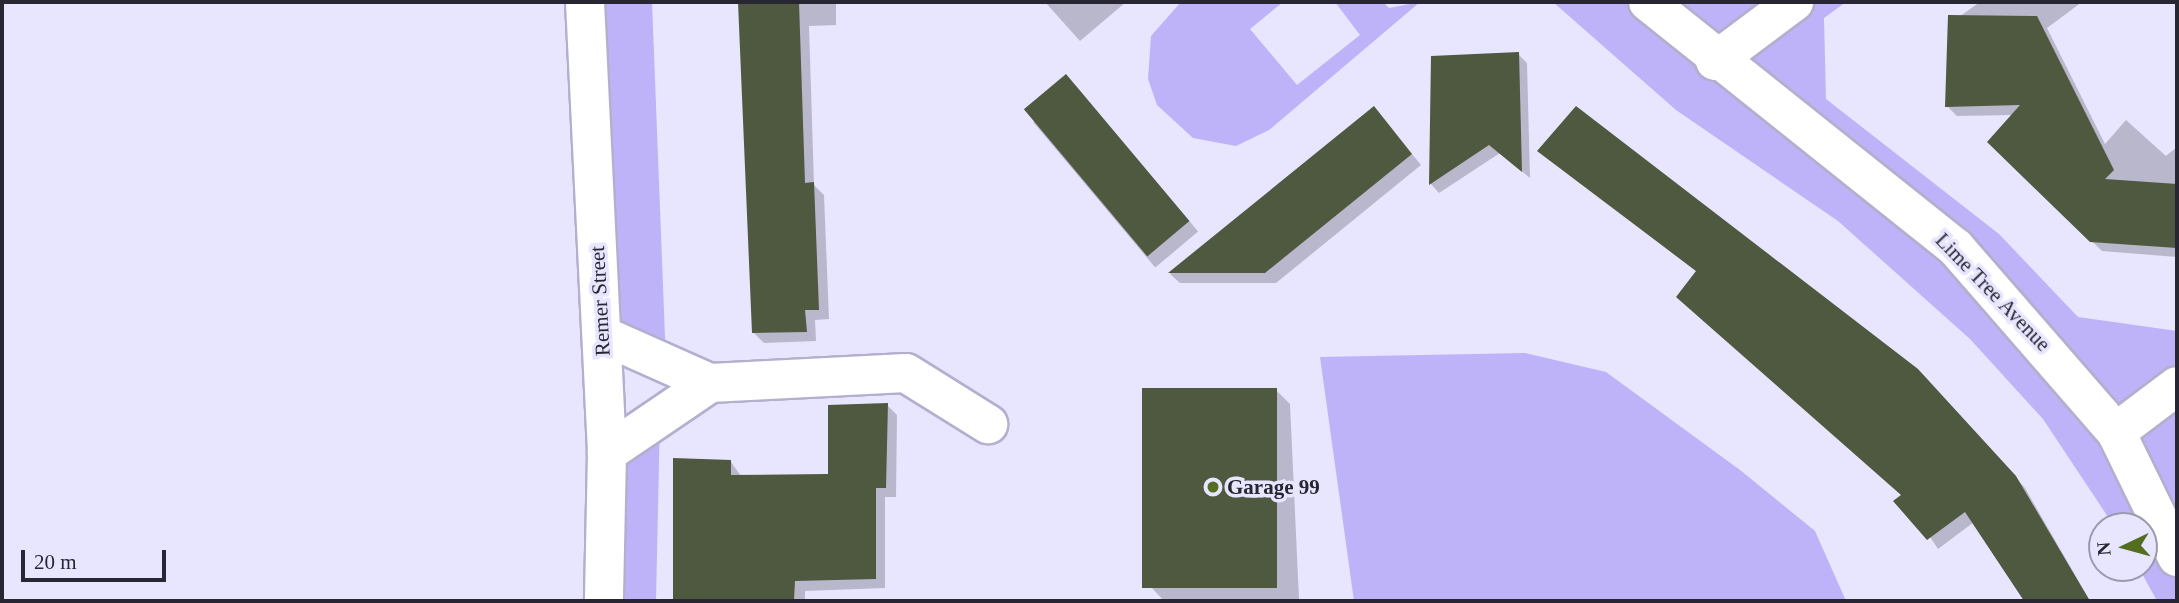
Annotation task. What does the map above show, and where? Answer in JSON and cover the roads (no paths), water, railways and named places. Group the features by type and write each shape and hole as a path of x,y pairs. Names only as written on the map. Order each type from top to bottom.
{"street":[{"name":"Remer Street","path":"585,2 607,453 604,601"},
{"name":"Lime Tree Avenue","path":"1648,2 1715,61 1956,248 2116,432 2177,557"},
{"path":"1715,61 1794,2"},
{"path":"602,335 710,383 906,373 988,424"},
{"path":"607,453 710,383"},
{"path":"2116,432 2177,386"}],"place":[{"name":"Garage 99","path":"1213,487"}]}
